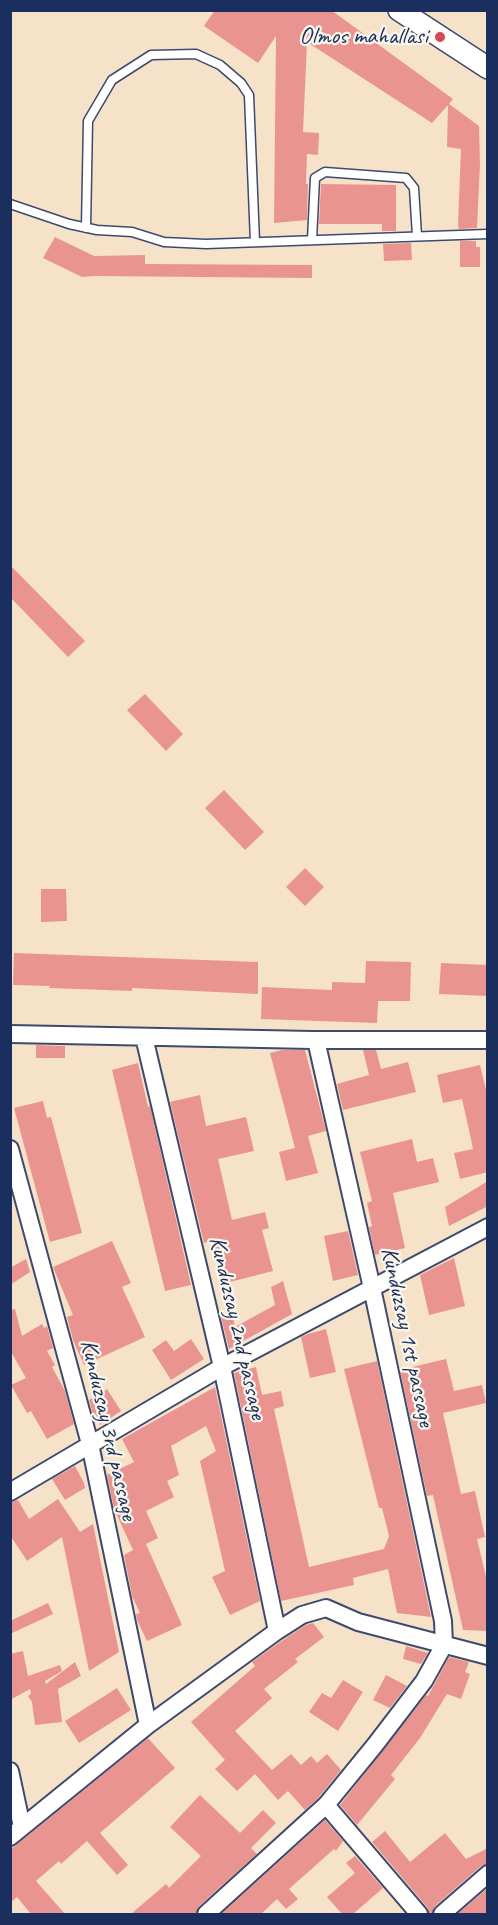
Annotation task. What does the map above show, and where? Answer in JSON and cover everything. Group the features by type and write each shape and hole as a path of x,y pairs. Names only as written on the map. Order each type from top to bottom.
{"street":[{"path":"399,10 488,68"},
{"path":"10,1034 316,1040 488,1040"},
{"name":"Kunduzsay 2nd passage","path":"144,1037 222,1367 277,1631"},
{"name":"Kunduzsay 1st passage","path":"316,1040 444,1621 444,1645"},
{"name":"Kunduzsay 3rd passage","path":"10,1149 90,1444 148,1725"},
{"path":"10,1492 222,1367 488,1227"},
{"path":"16,1832 148,1725 302,1615 326,1608 358,1622 488,1656"},
{"path":"207,1914 326,1804 375,1746 424,1681 444,1645"},
{"path":"10,1771 16,1832"},
{"path":"326,1804 419,1914"},
{"path":"442,1914 488,1874"}],"lane":[{"path":"86,228 88,121 112,80 151,55 196,54 220,65 241,83 249,95 255,242"},
{"path":"312,240 315,178 325,172 406,178 414,188 417,236"},
{"path":"10,204 69,224 97,230 132,232 164,242 206,244 488,234"}],"building":[{"path":"215,10 331,10 453,99 449,104 479,126 477,228 459,229 458,225 461,149 447,147 448,105 432,123 307,42 303,132 319,133 318,155 307,154 307,220 274,223 276,36 258,63 204,26"},
{"path":"321,184 396,185 396,231 382,231 382,224 319,224"},
{"path":"55,237 94,256 145,255 145,264 312,265 312,278 82,277 43,258"},
{"path":"460,241 476,241 476,247 480,247 480,267 460,267"},
{"path":"411,243 412,260 384,261 383,244"},
{"path":"10,565 85,641 68,657 10,597"},
{"path":"145,694 183,734 166,751 127,710"},
{"path":"224,790 264,832 245,850 205,808"},
{"path":"305,868 324,887 305,906 286,887"},
{"path":"41,889 66,889 67,921 41,922"},
{"path":"14,953 258,962 258,994 13,985"},
{"path":"366,961 411,962 410,1001 378,1001 377,1023 261,1019 262,987 332,990 332,982 365,983"},
{"path":"441,963 488,965 488,996 439,994"},
{"path":"36,1045 65,1046 65,1058 36,1058"},
{"path":"282,1050 305,1050 326,1131 308,1136 318,1173 286,1181 279,1152 295,1148 270,1053"},
{"path":"363,1050 376,1050 381,1069 408,1062 416,1092 343,1110 337,1084 369,1075"},
{"path":"138,1063 191,1285 165,1291 112,1070"},
{"path":"480,1065 488,1098 488,1172 460,1179 454,1153 473,1149 469,1130 462,1099 443,1103 437,1075"},
{"path":"200,1095 206,1126 246,1117 254,1151 218,1159 232,1220 265,1212 269,1228 262,1230 273,1271 222,1284 212,1241 204,1243 170,1102"},
{"path":"43,1101 47,1118 51,1117 82,1233 50,1242 14,1108"},
{"path":"412,1139 417,1162 433,1158 439,1182 393,1193 405,1248 375,1255 367,1203 372,1201 360,1152"},
{"path":"488,1181 488,1206 449,1226 445,1207"},
{"path":"348,1231 358,1275 333,1281 324,1236"},
{"path":"112,1241 131,1283 122,1287 145,1337 84,1365 73,1340 67,1317 73,1315 53,1267"},
{"path":"454,1258 465,1306 429,1315 420,1275"},
{"path":"26,1259 30,1272 10,1285 10,1268"},
{"path":"283,1281 292,1314 229,1349 221,1317 232,1311 235,1327 275,1305 271,1287"},
{"path":"15,1309 22,1336 42,1324 44,1328 47,1326 53,1348 47,1351 55,1365 52,1367 65,1391 74,1424 47,1439 31,1411 27,1413 11,1385 26,1378 10,1350 10,1310"},
{"path":"326,1329 336,1372 310,1378 301,1337"},
{"path":"191,1339 204,1359 171,1380 152,1350 166,1340 174,1351"},
{"path":"446,1359 454,1391 482,1385 486,1403 443,1413 461,1494 475,1491 485,1537 477,1539 488,1585 488,1631 463,1630 433,1495 427,1496 400,1370"},
{"path":"377,1361 431,1617 397,1613 388,1569 353,1578 354,1585 281,1601 234,1373 256,1367 262,1395 281,1391 284,1406 274,1409 309,1567 384,1549 389,1536 382,1508 379,1508 344,1369"},
{"path":"215,1387 260,1601 230,1615 212,1577 225,1571 200,1461 216,1451 206,1426 171,1446 179,1475 167,1481 174,1497 146,1511 158,1538 146,1544 182,1625 147,1641 137,1620 136,1614 140,1613 132,1596 124,1555 133,1550 114,1509 107,1475 134,1462 122,1439"},
{"path":"107,1389 121,1411 100,1425 93,1414 89,1400"},
{"path":"75,1466 85,1488 65,1500 52,1479"},
{"path":"58,1499 80,1532 93,1524 119,1652 89,1671 62,1537 27,1561 10,1535 10,1502 18,1500 29,1519"},
{"path":"48,1603 53,1614 10,1634 10,1621"},
{"path":"313,1623 324,1637 295,1659 298,1662 264,1689 272,1698 235,1731 272,1770 291,1754 301,1765 311,1756 317,1763 327,1754 341,1770 305,1810 288,1791 278,1800 255,1774 237,1791 215,1769 225,1760 191,1722 255,1666 252,1662 306,1625"},
{"path":"406,1646 428,1653 421,1664 403,1659"},
{"path":"23,1651 28,1676 60,1665 62,1671 45,1681 46,1684 75,1662 81,1676 58,1689 62,1722 35,1725 32,1702 28,1696 31,1694 30,1689 10,1700 10,1654"},
{"path":"449,1657 469,1662 465,1672 470,1674 461,1699 447,1694 420,1738 391,1775 395,1779 357,1825 340,1805 426,1695 428,1696"},
{"path":"386,1675 407,1686 390,1708 373,1700"},
{"path":"343,1680 363,1692 338,1731 309,1712 322,1693 331,1698"},
{"path":"117,1688 131,1710 79,1743 65,1721"},
{"path":"148,1738 175,1768 100,1833 128,1865 117,1875 87,1841 61,1864 59,1861 36,1881 65,1914 31,1914 17,1897 10,1903 10,1850"},
{"path":"200,1795 240,1833 263,1810 276,1823 251,1848 257,1854 199,1906 196,1914 131,1914 166,1884 169,1888 201,1856 170,1827"},
{"path":"325,1820 343,1841 336,1851 334,1849 289,1889 298,1899 286,1909 277,1899 261,1914 221,1914"},
{"path":"385,1831 410,1862 445,1833 466,1859 488,1848 488,1864 481,1866 435,1906 432,1914 429,1914 427,1907 372,1842"},
{"path":"355,1856 383,1888 353,1914 342,1914 327,1897 355,1873 346,1863"},
{"path":"488,1888 488,1914 457,1914"}],"place":[{"name":"Olmos mahallasi","path":"440,37"}]}
